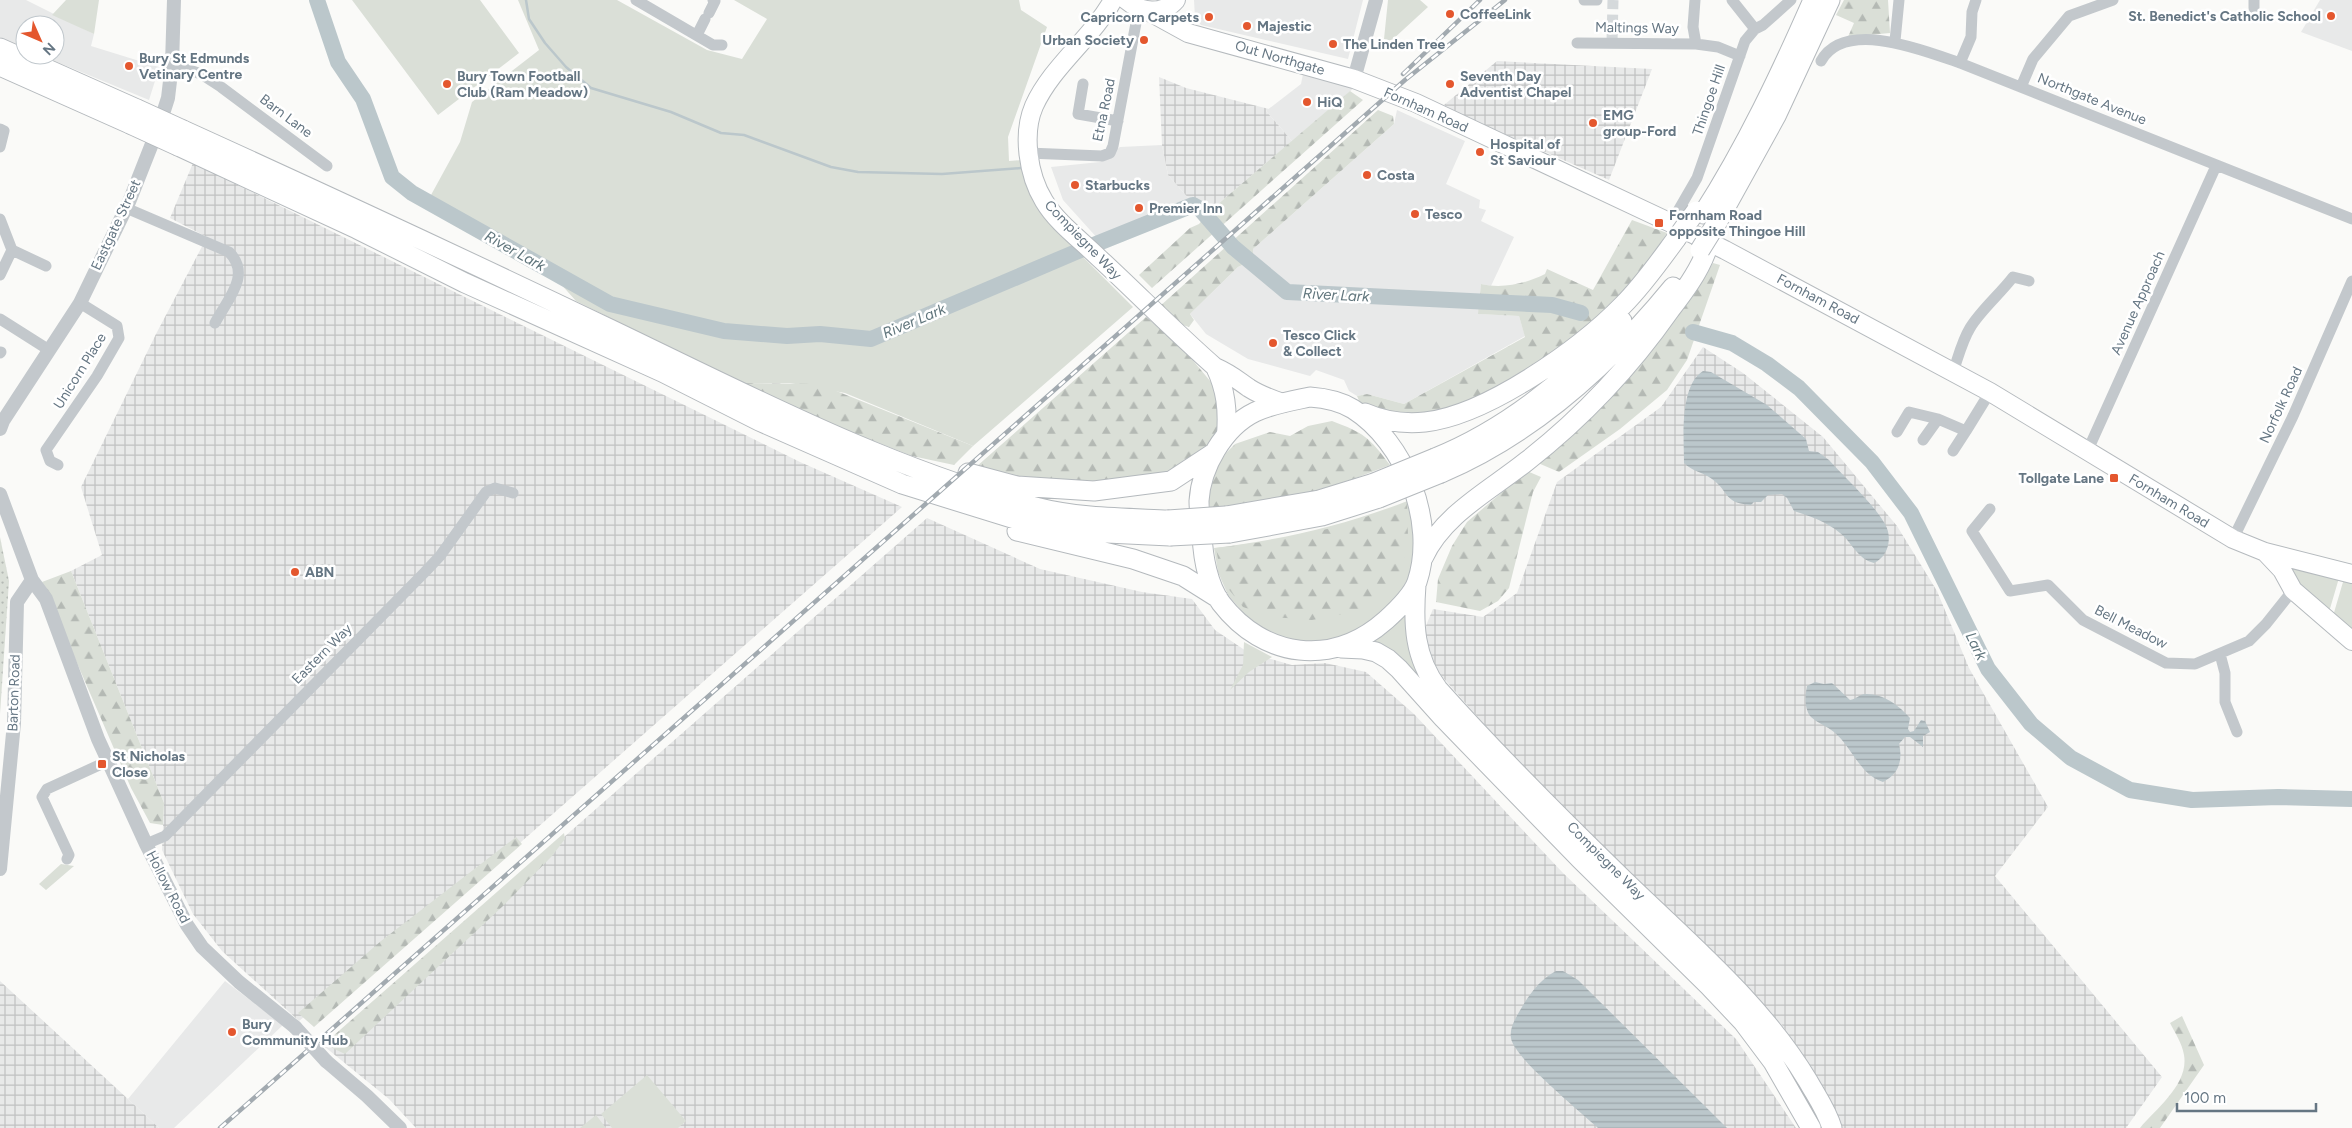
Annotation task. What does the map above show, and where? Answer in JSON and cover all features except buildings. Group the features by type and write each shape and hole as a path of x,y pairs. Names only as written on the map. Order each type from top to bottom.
{"highway":[{"path":"180,138 465,283 662,372 759,421 902,484 1018,520 1107,533 1228,525 1322,516 1438,465 1469,461 1518,432 1587,378 1651,314 1687,241 1707,220 1718,192 1813,0"},
{"path":"1687,241 1701,265 1681,295 1625,369 1587,408 1528,460 1445,524 1428,545 1422,559 1416,584 1383,622 1362,637 1335,648 1307,651 1270,643 1244,628 1232,618 1218,598 1203,549 1199,502 1205,473 1215,451 1226,435 1240,421 1253,412 1310,396 1326,399 1388,420 1426,422 1478,405 1514,387 1559,359 1624,304 1707,220 1776,116 1830,0"},
{"path":"0,48 133,117"},
{"path":"0,66 133,117 418,237 801,421 908,467 1036,507 1169,528"},
{"path":"1352,408 1380,431 1404,469 1419,510 1423,540 1422,559"},
{"path":"874,451 1017,486 1094,491 1171,481 1183,475 1215,451"},
{"path":"902,484 936,507 968,518 1133,559 1183,576 1218,598"},
{"name":"Compiegne Way","path":"1416,584 1415,639 1424,666 1438,689 1594,851 1722,974 1763,1017 1798,1065 1828,1116 1832,1128"},
{"name":"Compiegne Way","path":"1335,648 1363,649 1376,652 1388,659 1399,669 1443,718 1558,837 1710,986 1743,1022 1773,1062 1811,1128"}],"main road":[{"name":"Compiegne Way","path":"1177,0 1167,8 1157,11 1110,6 1047,84 1034,106 1028,131 1028,153 1035,180 1044,201 1077,237 1215,367 1222,382 1228,408 1226,435"},
{"path":"1177,0 1183,18 1206,37"},
{"name":"Out Northgate","path":"1137,10 1188,33 1354,79"},
{"name":"Fornham Road","path":"1354,79 1436,111 1687,241 1725,250 1990,392 2233,539 2265,552 2352,574"},
{"name":"Compiegne Way","path":"1215,367 1233,374 1248,387 1283,403"},
{"name":"Fornham Road","path":"2265,552 2282,570 2298,594 2352,641"},
{"path":"2292,559 2298,594"}],"street":[{"name":"Eastgate Street","path":"1,424 80,303 126,208 159,126 168,98 172,64 174,0"},
{"path":"636,0 713,45 722,45"},
{"path":"697,36 715,1 713,0"},
{"path":"1354,79 1376,0"},
{"path":"1584,0 1597,0"},
{"name":"Maltings Way","path":"1695,0 1693,27 1696,44"},
{"path":"1732,0 1755,29"},
{"name":"Thingoe Hill","path":"1687,241 1697,178 1745,41 1755,29 1763,25 1791,0"},
{"path":"1895,41 1897,4 1899,0"},
{"path":"1960,62 1971,37 1972,12 1976,0"},
{"path":"2021,87 2034,59 2054,36 2063,20 2113,0"},
{"name":"Etna Road","path":"1028,153 1102,156 1110,153 1118,122 1137,10"},
{"name":"Northgate Avenue","path":"1821,61 1832,46 1841,42 1895,41 1960,62 2352,219"},
{"name":"Maltings Way","path":"1577,42 1696,44 1718,47 1740,56"},
{"name":"Barn Lane","path":"172,64 201,74 221,87 327,166"},
{"path":"1083,84 1073,114 1118,122"},
{"path":"0,129 4,131 0,147"},
{"name":"Avenue Approach","path":"2087,452 2216,166"},
{"path":"126,208 228,252 236,259 240,267 239,278 215,324"},
{"path":"0,219 12,250 0,275"},
{"path":"12,250 46,266"},
{"path":"1953,372 1969,329 1977,316 2013,277 2030,281"},
{"name":"Norfolk Road","path":"2233,539 2293,416 2352,281"},
{"name":"Unicorn Place","path":"58,465 50,461 46,450 97,376 119,338 117,326 80,303"},
{"path":"0,319 49,350"},
{"path":"1953,451 1990,392"},
{"path":"1897,432 1909,412 1938,419 1966,431"},
{"path":"1923,440 1938,419"},
{"name":"Eastern Way","path":"146,844 165,836 425,572 440,556 486,492 495,488 513,493"},
{"path":"0,494 32,580"},
{"name":"Bell Meadow","path":"1990,509 1972,531 2010,591 2048,585 2083,620 2166,662 2194,664 2249,641 2298,594"},
{"name":"Hollow Road","path":"32,580 46,598 108,761 146,844 187,925 202,947 239,982 296,1027 326,1061 367,1096 400,1128"},
{"name":"Barton Road","path":"0,869 14,722 17,602 32,580"},
{"path":"2220,654 2225,673 2225,702 2238,725"},
{"path":"67,859 69,855 42,797 47,789 108,761"}],"shaded area":[{"path":"0,0 26,0 56,15 15,15 15,44 0,37"},
{"path":"1194,0 1363,0 1348,59 1201,25 1195,18"},
{"name":"St. Benedict's Catholic School","path":"2320,0 2352,0 2352,51 2301,32"},
{"path":"65,20 94,34 91,46 162,68 158,79 155,81 149,100 64,65"},
{"path":"1497,61 1652,69 1609,180 1479,123 1444,105"},
{"name":"HiQ","path":"1303,74 1355,87 1292,141 1266,111 1301,84"},
{"path":"1159,77 1186,88 1269,109 1266,111 1292,141 1210,211 1204,204 1191,201 1168,175 1162,145"},
{"path":"1397,110 1465,141 1446,184 1480,200 1479,208 1486,210 1481,221 1514,237 1491,286 1481,284 1479,314 1519,316 1525,336 1404,404 1367,394 1357,396 1349,391 1344,380 1316,370 1310,376 1248,359 1206,334 1190,314 1238,267 1253,260 1253,249 1394,124"},
{"path":"1162,145 1168,175 1191,201 1099,240 1063,200 1051,167 1100,162 1120,147"},
{"path":"193,163 800,462 902,507 521,842 299,1021 222,951 193,914 162,850 164,803 71,571 102,555 81,487 156,334 207,237 170,218"},
{"path":"1703,347 1743,373 1823,437 1897,526 1937,591 1969,668 2048,807 1995,876 2162,1077 2126,1128 1837,1128 1818,1080 1782,1025 1514,758 1438,672 1422,635 1433,609 1483,617 1517,593 1557,482 1661,407"},
{"path":"1703,371 1711,372 1767,405 1806,439 1809,451 1818,452 1829,460 1859,491 1880,516 1889,535 1886,552 1879,560 1874,563 1863,558 1835,529 1794,511 1787,498 1782,494 1768,495 1761,502 1754,502 1751,505 1742,504 1731,499 1712,479 1684,463 1686,400 1695,378"},
{"path":"927,518 1040,569 1142,592 1192,599 1215,630 1249,653 1292,665 1325,663 1366,672 1414,714 1563,873 1736,1039 1796,1128 416,1128 389,1099 325,1047"},
{"path":"1815,682 1832,683 1850,700 1861,695 1871,694 1890,701 1910,718 1908,729 1910,732 1914,731 1921,720 1925,721 1930,732 1923,736 1923,747 1910,737 1905,737 1899,744 1900,761 1896,771 1883,782 1875,778 1862,767 1840,738 1813,719 1809,714 1806,702 1807,686"},
{"path":"1556,971 1563,971 1578,980 1727,1128 1598,1128 1549,1084 1523,1058 1515,1047 1511,1038 1511,1030 1529,996 1541,982"},
{"path":"0,981 128,1099 159,1128 0,1128"},
{"path":"225,981 283,1025 174,1128 159,1128 128,1099"}],"green space":[{"path":"66,0 99,0 94,34 65,21 65,15 52,15"},
{"name":"Bury Town Football Club (Ram Meadow)","path":"352,0 480,0 519,53 438,115"},
{"path":"518,0 617,0 707,50 742,59 767,19 734,0 1019,0 1021,10 1047,27 1008,137 1009,161 1023,160 1039,204 1070,244 1133,307 973,446 845,393 790,383 741,383 576,301 559,282 425,206 460,142 472,102 539,50"},
{"path":"1388,0 1420,0 1428,7 1391,41 1384,39"},
{"path":"1844,0 1888,0 1890,33 1848,37 1854,23 1836,15"},
{"path":"1350,91 1363,100 1152,288 1139,275 1190,228 1199,224 1210,211"},
{"path":"1378,110 1393,116 1394,124 1253,249 1253,260 1238,267 1190,314 1194,320 1189,327 1173,322 1159,307"},
{"path":"1632,220 1667,233 1649,263 1585,333 1497,391 1418,419 1361,405 1357,396 1367,394 1404,404 1525,337 1519,316 1478,314 1481,284 1505,286 1521,283 1545,274 1547,269 1593,290"},
{"path":"1713,263 1720,265 1687,360 1667,390 1620,429 1559,472 1538,463 1674,318"},
{"path":"1146,317 1180,345 1221,394 1220,431 1205,450 1165,476 1090,485 1013,479 976,467"},
{"path":"741,383 819,384 973,446 954,465 912,456 843,429"},
{"path":"1332,421 1352,429 1365,437 1377,448 1390,465 1319,492 1250,504 1210,508 1208,498 1215,469 1235,444 1270,432 1290,436 1308,426"},
{"path":"1527,471 1541,477 1533,492 1509,588 1498,601 1480,611 1436,602 1438,579 1452,546 1467,522"},
{"path":"1410,500 1414,511 1416,569 1394,610 1333,644 1284,640 1252,623 1228,595 1218,572 1214,548 1264,541 1314,530 1362,517"},
{"path":"1407,503 1408,537 1402,569 1390,591 1353,612 1312,620 1273,617 1243,607 1222,581 1216,548 1278,540 1336,527"},
{"path":"0,537 9,581 0,714"},
{"path":"2295,566 2339,578 2329,612 2300,588 2291,572"},
{"path":"71,571 164,803 163,825 150,823 131,788 42,582"},
{"path":"2352,581 2352,632 2333,616 2343,582"},
{"path":"1409,607 1434,699 1367,647 1388,631"},
{"path":"1244,642 1272,657 1249,672 1230,690 1243,665"},
{"path":"564,833 565,839 552,856 503,906 345,1054 324,1044"},
{"path":"516,837 522,844 314,1027 298,1013 381,941"},
{"path":"61,864 74,866 46,890 39,884"},
{"path":"2182,1016 2204,1065 2160,1128 2140,1128 2163,1104 2182,1076 2184,1055 2180,1042 2170,1023"},
{"path":"647,1075 686,1121 678,1128 612,1128 601,1114"},
{"path":"596,1115 606,1128 580,1128"}],"waterway":[{"name":"River Lark","path":"317,0 338,62 363,99 392,177 412,193 610,304 724,331 787,336 820,334 871,339 1076,252 1193,205 1200,209 1233,247 1287,292 1552,305 1581,313"},
{"path":"526,0 529,19 545,43 566,67 591,88 671,112 721,133 744,135 831,167 858,172 942,174 1021,168"},
{"name":"Lark","path":"1693,332 1732,343 1767,364 1799,388 1872,462 1911,513 1988,669 2031,724 2071,758 2130,790 2192,800 2278,797 2352,799"}],"tunnel":[{"path":"1612,42 1613,0"}],"railway":[{"path":"1403,74 1480,0"},
{"path":"220,1128 1405,80 1505,0"}],"place":[{"name":"CoffeeLink","path":"1450,14"},
{"name":"St. Benedict's Catholic School","path":"2331,16"},
{"name":"Capricorn Carpets","path":"1209,17"},
{"name":"Majestic","path":"1247,26"},
{"name":"Urban Society","path":"1144,40"},
{"name":"The Linden Tree","path":"1333,44"},
{"name":"Bury St Edmunds Vetinary Centre","path":"129,66"},
{"name":"Bury Town Football Club (Ram Meadow)","path":"447,84"},
{"name":"Seventh Day Adventist Chapel","path":"1450,84"},
{"name":"HiQ","path":"1307,102"},
{"name":"EMG group-Ford","path":"1593,123"},
{"name":"Hospital of St Saviour","path":"1480,152"},
{"name":"Costa","path":"1367,175"},
{"name":"Starbucks","path":"1075,185"},
{"name":"Premier Inn","path":"1139,208"},
{"name":"Tesco","path":"1415,214"},
{"name":"Fornham Road opposite Thingoe Hill","path":"1659,223"},
{"name":"Tesco Click & Collect","path":"1273,343"},
{"name":"Tollgate Lane","path":"2114,478"},
{"name":"ABN","path":"295,572"},
{"name":"St Nicholas Close","path":"102,764"},
{"name":"Bury Community Hub","path":"232,1032"}]}
